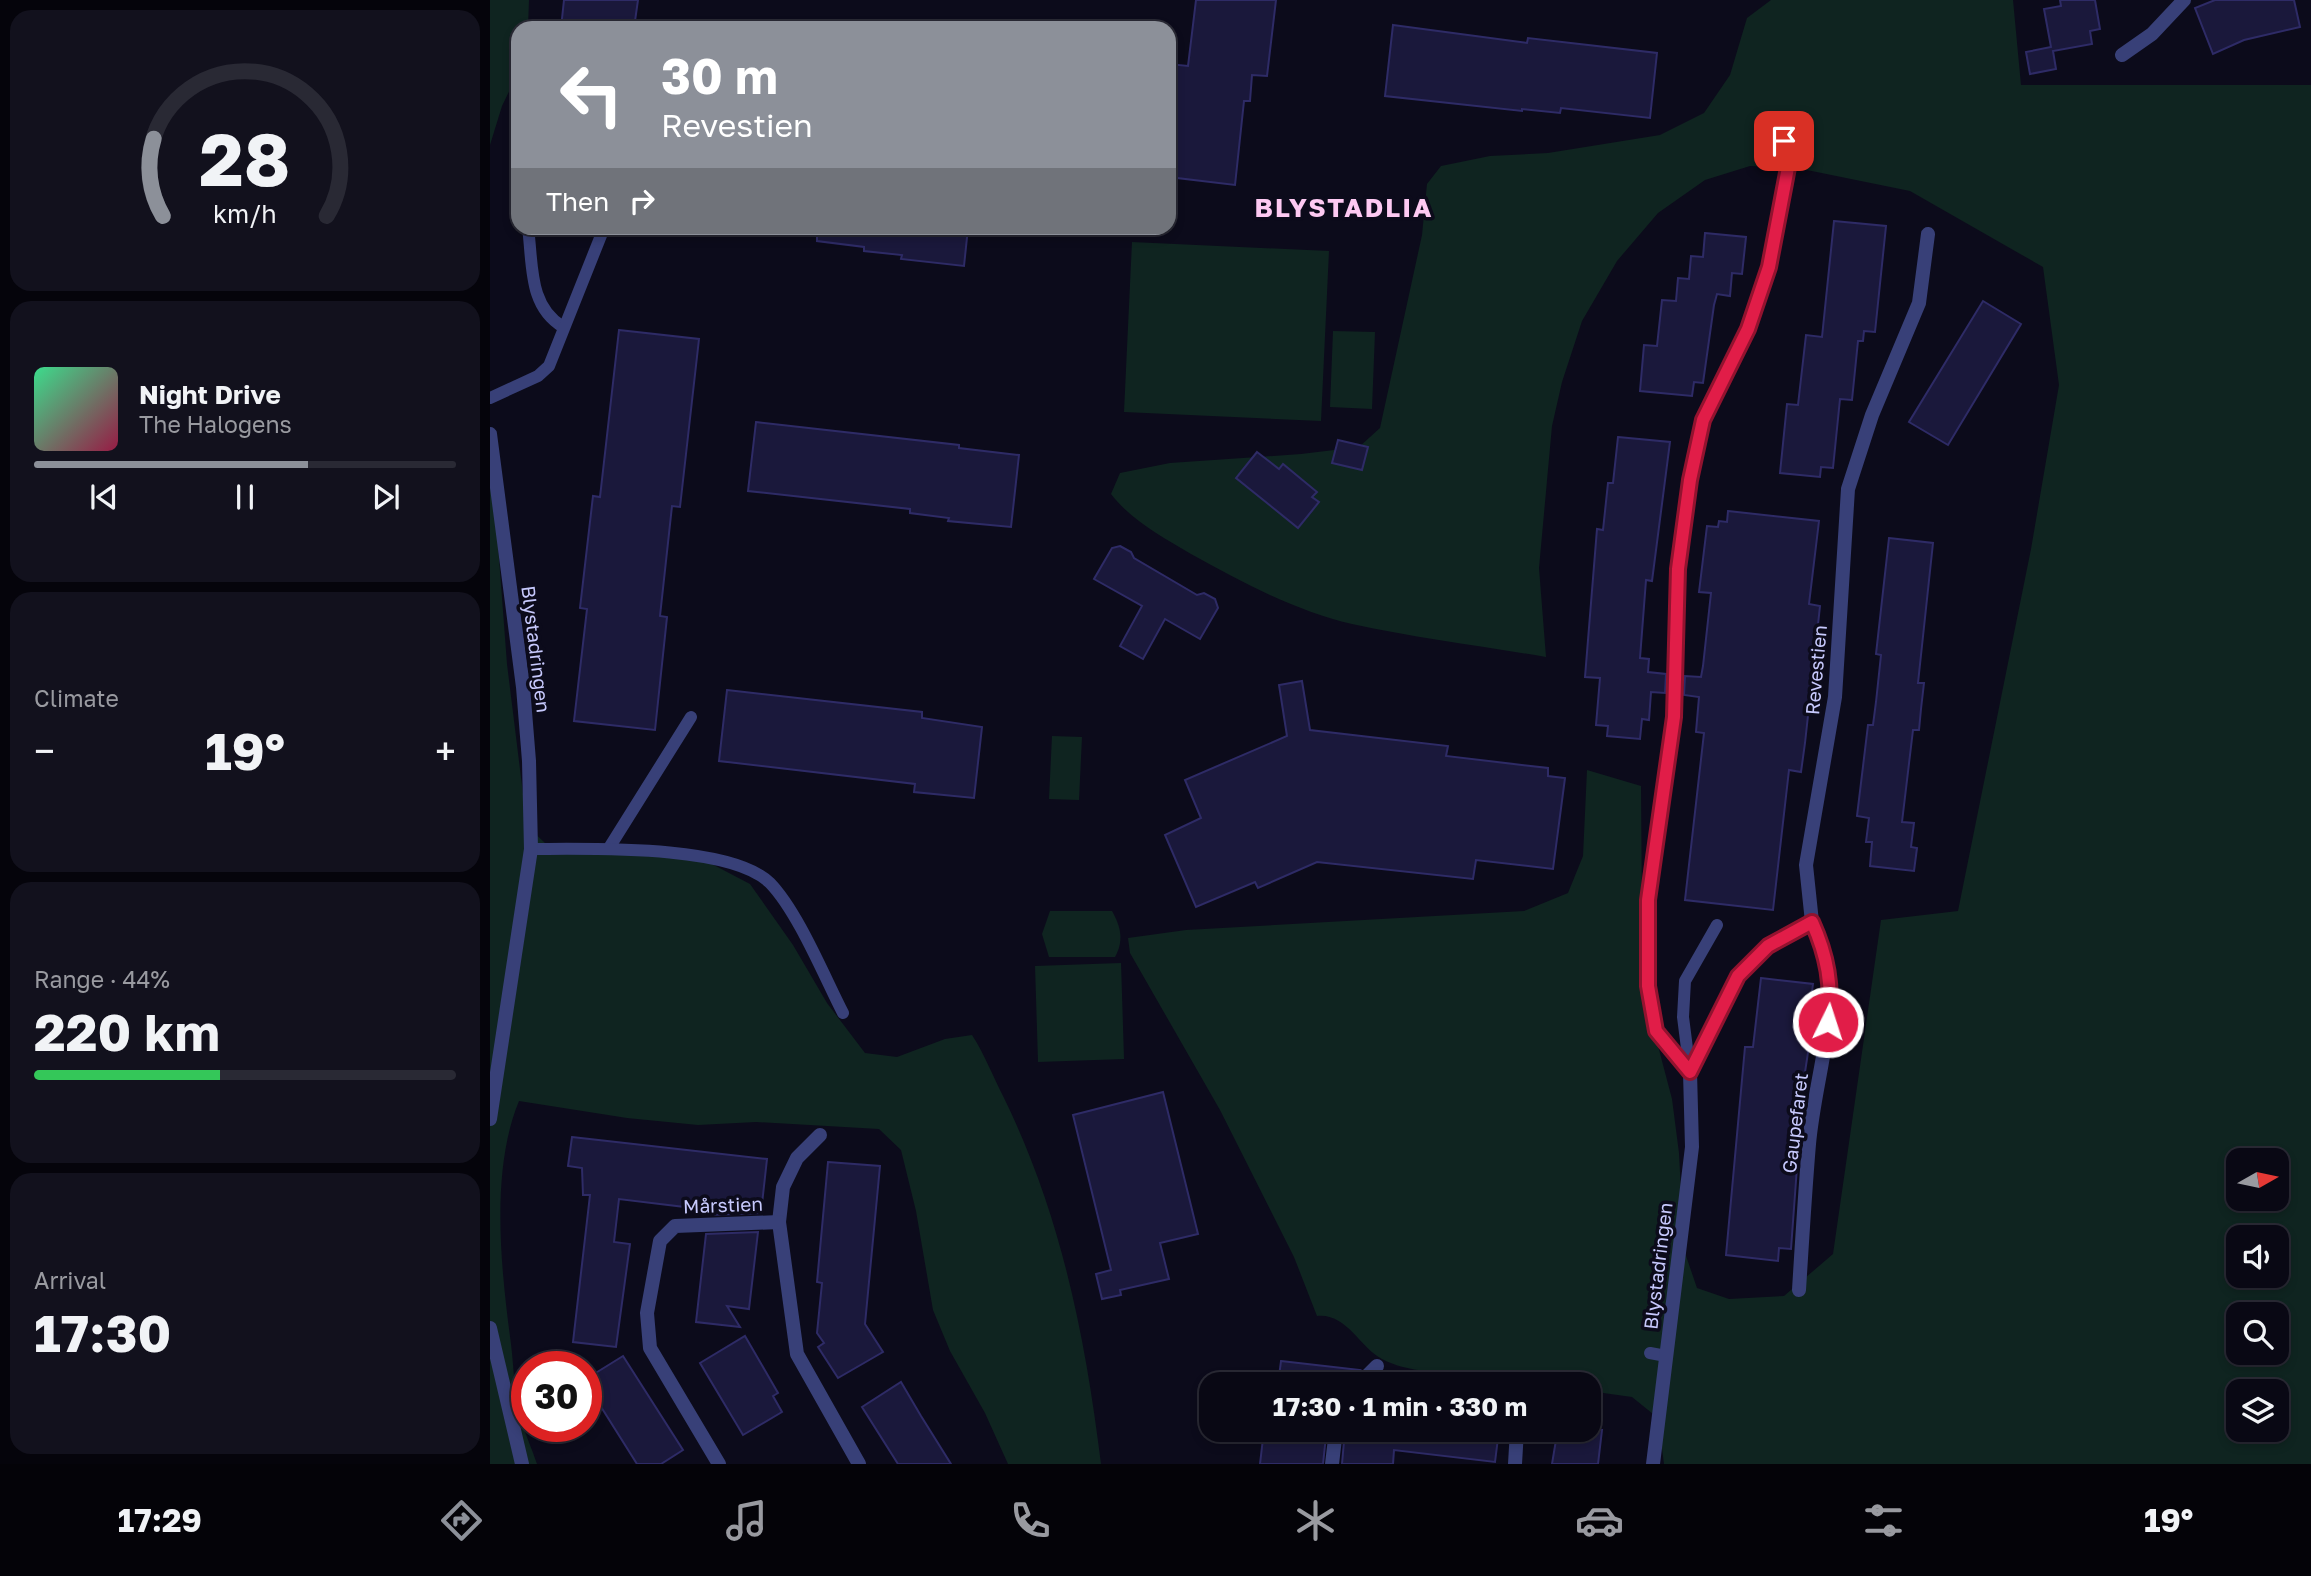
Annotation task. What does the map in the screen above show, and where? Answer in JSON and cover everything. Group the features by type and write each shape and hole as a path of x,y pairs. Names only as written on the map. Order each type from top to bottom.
{"street":[{"path":"2122,55 2152,34 2184,0"},
{"path":"1784,141 1790,157 1769,267 1748,329 1703,420 1690,480 1678,569 1674,717 1648,900 1648,986 1656,1031 1690,1072 1738,976 1768,946 1812,922"},
{"name":"Revestien","path":"1812,922 1806,864 1835,697 1848,489 1872,415 1919,303 1928,234"},
{"name":"Blystadringen","path":"490,433 523,687 530,761 531,849 490,1119"},
{"name":"Gaupefaret","path":"1799,1290 1809,1142 1831,998 1825,950 1812,922"},
{"name":"Blystadringen","path":"1653,1464 1692,1147 1690,1072"},
{"path":"779,1222 783,1187 797,1158 820,1135"},
{"name":"Mårstien","path":"719,1464 650,1348 647,1313 660,1241 675,1226 779,1222 797,1353 859,1464"},
{"path":"490,1328 522,1464"},
{"path":"1371,1372 1377,1366"},
{"path":"1332,1464 1335,1442"},
{"path":"1515,1464 1516,1442"}],"lane":[{"path":"529,235 540,306 548,318 563,327"},
{"path":"490,398 538,376 556,352 563,327 601,235"},
{"path":"609,848 691,717"},
{"path":"531,849 609,848 714,859 752,871 769,882 784,902 843,1013"},
{"path":"1690,1072 1684,1017 1685,981 1717,925"},
{"path":"1650,1353 1666,1356"}],"green space":[{"path":"490,0 529,0 528,21 511,21 511,87 490,145"},
{"path":"1771,0 2013,0 2021,85 2311,85 2311,1464 1664,1464 1658,1418 1632,1397 1601,1393 1601,1372 1437,1372 1392,1364 1374,1354 1345,1325 1327,1316 1317,1316 1294,1257 1220,1110 1130,953 1128,938 1186,930 1524,911 1568,893 1583,856 1587,770 1641,786 1642,915 1657,1042 1672,1099 1679,1153 1684,1250 1697,1288 1729,1299 1784,1296 1833,1254 1881,920 1958,911 2031,549 2059,385 2043,267 1910,191 1797,168 1750,166 1705,180 1658,213 1617,261 1582,321 1562,382 1552,426 1539,568 1546,657 1376,629 1310,612 1249,585 1180,548 1137,520 1111,494 1120,473 1170,463 1359,447 1380,428 1422,235 1427,184 1441,166 1490,156 1548,153 1660,135 1704,113 1730,75 1747,18"},
{"path":"1132,242 1329,251 1321,421 1124,412"},
{"path":"1333,331 1375,332 1372,409 1330,407"},
{"path":"490,439 507,664 527,826 545,843 708,862 750,884 793,945 827,1003 865,1053 897,1057 945,1039 972,1035 1024,1142 1056,1231 1078,1322 1101,1464 1008,1464 985,1413 950,1351 933,1310 916,1211 901,1150 879,1129 756,1122 698,1125 627,1118 519,1101 504,1158 501,1253 511,1351 511,1442 529,1442 537,1464 490,1464"},
{"path":"1052,736 1082,737 1079,800 1049,799"},
{"path":"1050,911 1112,911 1120,934 1120,945 1115,957 1049,957 1042,934"},
{"path":"1121,963 1124,1059 1038,1062 1035,966"}],"building":[{"path":"564,0 638,0 635,21 562,21"},
{"path":"1196,0 1276,0 1267,76 1252,75 1250,101 1244,101 1235,185 1176,178 1176,65 1188,66"},
{"path":"2060,0 2095,0 2100,29 2090,31 2092,44 2053,51 2056,69 2030,74 2026,52 2051,47 2044,9 2061,6"},
{"path":"2215,0 2294,0 2300,27 2244,40 2213,54 2195,8"},
{"path":"1393,25 1527,43 1528,38 1657,53 1650,118 1561,108 1560,113 1522,111 1385,96"},
{"path":"1834,221 1886,226 1875,332 1864,331 1863,341 1858,341 1852,400 1840,399 1833,468 1821,467 1820,477 1780,473 1787,404 1798,405 1806,335 1822,337"},
{"path":"1705,233 1746,237 1742,274 1732,273 1730,296 1717,294 1703,383 1694,382 1692,396 1640,391 1644,345 1657,346 1662,300 1676,301 1678,278 1689,279 1691,256 1703,257"},
{"path":"817,235 967,235 964,266 901,259 902,255 864,251 864,247 817,241"},
{"path":"1983,301 2021,324 1948,445 1909,422"},
{"path":"619,330 699,339 680,507 672,506 660,616 667,617 655,730 574,721 587,609 580,608 593,496 600,497"},
{"path":"756,422 959,445 959,448 1019,455 1011,527 948,521 949,518 910,513 910,509 748,491"},
{"path":"1618,437 1670,442 1652,581 1646,580 1640,658 1649,659 1648,672 1666,674 1665,693 1651,692 1649,720 1642,719 1640,739 1607,736 1608,726 1596,725 1600,678 1585,677 1597,529 1603,530 1608,483 1613,483"},
{"path":"1338,440 1368,447 1362,470 1332,463"},
{"path":"1257,452 1279,469 1283,464 1317,492 1312,497 1319,502 1298,528 1236,478"},
{"path":"1728,511 1819,521 1809,604 1820,606 1805,743 1801,772 1789,770 1773,910 1685,900 1704,733 1696,732 1699,697 1684,695 1685,676 1701,677 1703,666 1711,593 1699,592 1707,526 1718,527 1719,521 1727,522"},
{"path":"1889,538 1933,543 1918,683 1924,683 1919,730 1913,730 1902,822 1914,823 1911,847 1917,848 1914,871 1870,866 1872,842 1866,842 1869,818 1857,816 1868,725 1873,725 1876,702 1881,655 1876,654"},
{"path":"1120,546 1131,552 1134,558 1197,595 1204,593 1215,599 1218,608 1200,639 1165,619 1143,659 1120,646 1142,606 1094,579 1112,548"},
{"path":"1302,681 1310,730 1448,746 1446,756 1548,768 1548,776 1565,778 1553,869 1476,860 1473,879 1317,862 1258,888 1255,882 1196,907 1165,835 1201,818 1185,780 1287,736 1279,685"},
{"path":"727,690 922,712 922,718 982,727 974,798 914,792 915,784 719,761"},
{"path":"1761,978 1813,984 1810,1007 1815,1007 1803,1085 1791,1249 1779,1248 1778,1261 1726,1255 1745,1047 1753,1047"},
{"path":"1163,1092 1198,1234 1160,1243 1169,1279 1120,1290 1121,1295 1102,1299 1096,1274 1111,1270 1073,1115"},
{"path":"572,1137 767,1159 761,1213 709,1215 709,1210 619,1199 614,1242 630,1244 616,1347 573,1342 590,1195 583,1195 582,1168 568,1166"},
{"path":"828,1162 880,1166 865,1324 883,1352 838,1378 818,1347 824,1343 817,1333 822,1283 817,1282"},
{"path":"758,1232 749,1309 727,1306 740,1327 696,1322 706,1234"},
{"path":"745,1336 778,1393 773,1396 782,1412 743,1435 700,1363"},
{"path":"623,1356 683,1450 661,1464 637,1464 602,1408 602,1369"},
{"path":"1281,1361 1360,1370 1359,1372 1280,1372"},
{"path":"901,1382 951,1464 898,1464 862,1407"},
{"path":"1263,1442 1325,1442 1323,1464 1260,1464"},
{"path":"1344,1442 1498,1442 1495,1462 1394,1450 1393,1464 1342,1464"},
{"path":"1556,1442 1601,1442 1598,1464 1552,1464"}],"district":[{"name":"BLYSTADLIA","path":"1344,208"}],"route":[{"path":"1784,141 1790,157 1769,267 1748,329 1703,420 1690,480 1678,569 1674,717 1648,900 1648,986 1656,1031 1690,1072 1738,976 1768,946 1812,922 1825,950 1831,998 1828,1022"}]}
